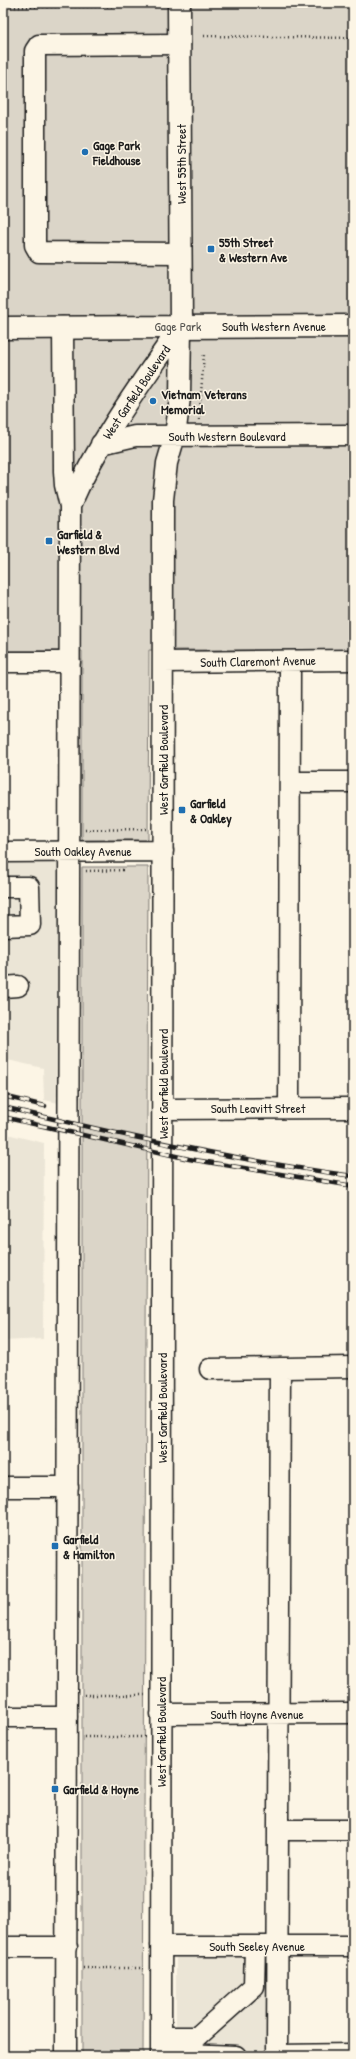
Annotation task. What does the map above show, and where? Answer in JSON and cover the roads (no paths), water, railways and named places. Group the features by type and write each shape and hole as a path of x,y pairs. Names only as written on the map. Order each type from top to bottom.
{"main road":[{"name":"West 55th Street","path":"169,4 180,44 182,326"},
{"name":"South Western Avenue","path":"3,328 353,326"}],"street":[{"path":"180,44 39,45 35,51 35,245 39,252 181,253"},
{"name":"West Garfield Boulevard","path":"161,2049 164,482 167,464 175,436 180,398 182,326"},
{"name":"West Garfield Boulevard","path":"70,506 82,477 101,444 182,326"},
{"name":"West Garfield Boulevard","path":"63,328 64,471 65,485 70,506 66,2056"},
{"name":"South Western Boulevard","path":"101,444 135,436 353,435"},
{"name":"South Claremont Avenue","path":"164,662 353,660"},
{"path":"289,1108 290,661"},
{"path":"3,662 70,662"},
{"path":"290,782 353,782"},
{"name":"South Oakley Avenue","path":"3,852 163,851"},
{"path":"3,887 29,887 30,925 3,926"},
{"name":"South Leavitt Street","path":"162,1109 353,1108"},
{"path":"210,1369 353,1367"},
{"path":"280,1368 277,2055 353,2054"},
{"path":"3,1487 68,1487"},
{"name":"South Hoyne Avenue","path":"161,1714 353,1714"},
{"path":"3,1717 67,1717"},
{"path":"278,1830 353,1830"},
{"name":"South Seeley Avenue","path":"161,1946 353,1946"},
{"path":"161,2049 197,2037 254,1986 255,1946"},
{"path":"3,1947 67,1947"},
{"path":"161,2049 236,2056"}],"railway":[{"path":"3,1096 45,1106"},
{"path":"3,1107 221,1155 353,1176"},
{"path":"3,1117 189,1159 353,1186"}],"place":[{"name":"Gage Park Fieldhouse","path":"85,152"},
{"name":"55th Street & Western Ave","path":"211,249"},
{"name":"Vietnam Veterans Memorial","path":"153,401"},
{"name":"Garfield & Western Blvd","path":"49,541"},
{"name":"Garfield & Oakley","path":"182,810"},
{"name":"Garfield & Hamilton","path":"55,1546"},
{"name":"Garfield & Hoyne","path":"55,1789"}],"park label":[{"name":"Gage Park","path":"178,326"}]}
